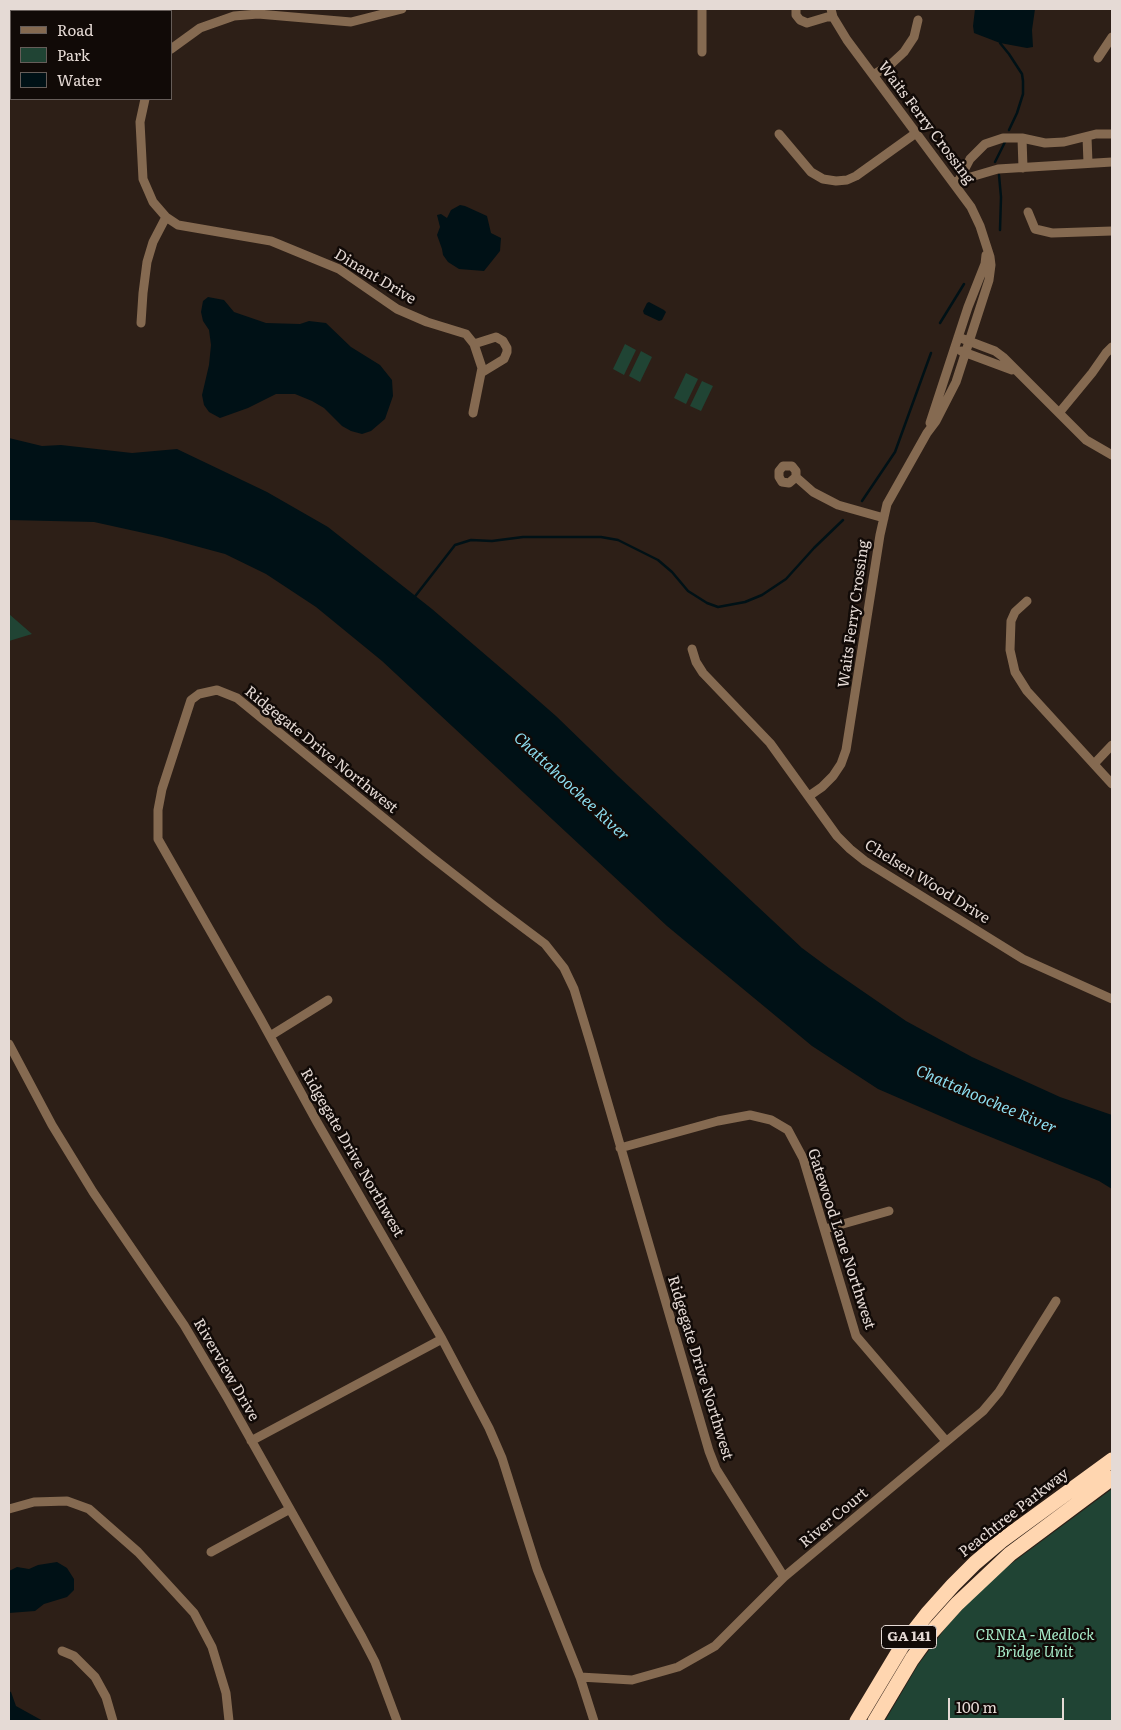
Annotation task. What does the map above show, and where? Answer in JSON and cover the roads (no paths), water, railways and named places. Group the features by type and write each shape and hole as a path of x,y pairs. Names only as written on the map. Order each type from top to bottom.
{"highway":[{"name":"Peachtree Parkway","path":"857,1721 902,1646 953,1585 1001,1541 1112,1460"},
{"name":"Peachtree Parkway","path":"875,1721 912,1659 934,1629 957,1604 1010,1554 1112,1478"}],"street":[{"path":"172,45 200,28 234,16 258,14 351,22 402,9"},
{"path":"702,9 702,52"},
{"name":"Waits Ferry Crossing","path":"796,9 796,14 800,20 807,23 827,17 832,13 847,40 916,133 957,181 980,226 991,265 989,280 966,352 950,394 887,504 880,535 846,750 841,764 833,776 809,796"},
{"path":"873,75 890,65 904,52 914,37 918,20"},
{"path":"1098,58 1112,37"},
{"path":"142,323 142,293 146,262 153,242 166,217 154,202 142,179 140,122 145,100"},
{"path":"779,134 811,172 823,179 836,181 847,180 856,176 916,133"},
{"path":"957,181 970,159 985,144 1003,138 1022,138 1045,143 1064,142 1096,134 1112,134"},
{"path":"1087,137 1088,163"},
{"path":"1022,138 1023,168"},
{"path":"957,181 998,169 1112,162"},
{"path":"1028,212 1036,229 1052,232 1112,231"},
{"name":"Dinant Drive","path":"166,217 178,225 271,241 308,256 339,269 397,309 427,322 466,334 474,344"},
{"name":"Waits Ferry Crossing","path":"927,432 968,307 985,264 987,251"},
{"path":"473,413 481,373 482,368 474,344 496,337 503,341 507,352 504,359 481,373"},
{"path":"958,337 995,351 1003,357 1086,440 1112,455"},
{"path":"1059,413 1112,347"},
{"path":"954,349 1017,372"},
{"path":"796,477 813,492 838,505 884,518"},
{"path":"1027,601 1015,612 1011,621 1010,650 1015,672 1027,691 1112,784"},
{"name":"Chelsen Wood Drive","path":"692,649 696,662 703,673 770,743 837,836 865,861 1023,959 1112,999"},
{"name":"Ridgegate Drive Northwest","path":"594,1721 580,1677 537,1569 502,1458 489,1428 442,1339 317,1122 158,839 158,810 162,789 191,700 199,694 217,690 237,698 414,843 493,906 545,944 564,968 574,989 688,1381 716,1469 784,1577"},
{"path":"1094,764 1112,745"},
{"path":"270,1036 328,1000"},
{"name":"Riverview Drive","path":"9,1044 52,1125 93,1192 184,1325 251,1441 362,1637 398,1721"},
{"name":"Gatewood Lane Northwest","path":"620,1148 736,1116 750,1115 771,1120 788,1130 803,1158 856,1336 946,1441"},
{"path":"825,1229 889,1212"},
{"name":"River Court","path":"580,1677 632,1680 678,1667 715,1646 784,1577 983,1411 999,1392 1056,1301"},
{"path":"251,1441 442,1339"},
{"path":"9,1509 34,1502 67,1501 89,1509 138,1552 194,1614 212,1647 226,1693 229,1721"},
{"path":"211,1552 290,1509"},
{"path":"62,1651 74,1656 95,1677 106,1697 113,1721"}],"water":[{"path":"975,9 1035,9 1032,30 1033,47 1027,48 1000,43 974,33"},
{"path":"460,205 487,216 491,233 501,238 500,251 484,271 459,269 448,262 443,255 437,235 440,227 437,215 441,214 447,218 451,210"},
{"path":"208,297 224,300 234,312 266,323 300,324 309,321 326,323 351,347 380,365 392,380 393,396 385,419 371,431 362,434 351,431 342,426 324,408 295,394 276,394 248,408 220,418 209,412 204,405 202,395 209,365 211,345 209,330 203,321 201,312 203,301"},
{"path":"649,302 666,312 662,320 659,321 644,314 643,311"},
{"name":"Chattahoochee River","path":"9,438 42,446 61,445 132,453 177,449 267,492 328,527 432,609 556,716 802,948 906,1021 972,1057 1060,1097 1112,1115 1112,1189 1099,1181 878,1089 812,1046 667,926 382,661 316,607 266,574 225,554 162,537 94,522 9,520"},
{"path":"57,1562 67,1568 74,1579 74,1590 67,1597 44,1604 35,1611 9,1613 9,1571 17,1567 29,1569 38,1565"},
{"path":"9,1691 16,1706 43,1721 9,1721"}],"waterway":[{"path":"1000,43 1022,74 1023,81 1023,94 1009,130"},
{"path":"995,162 1005,142"},
{"path":"999,175 1001,197 1000,230"},
{"path":"940,323 964,284"},
{"path":"862,501 895,452 931,353"},
{"path":"413,599 455,545 471,540 492,541 523,537 601,537 618,540 658,560 672,572 688,591 707,603 718,607 745,602 762,595 786,579 843,520"}],"park label":[{"name":"CRNRA - Medlock Bridge Unit","path":"1035,1644"}]}
